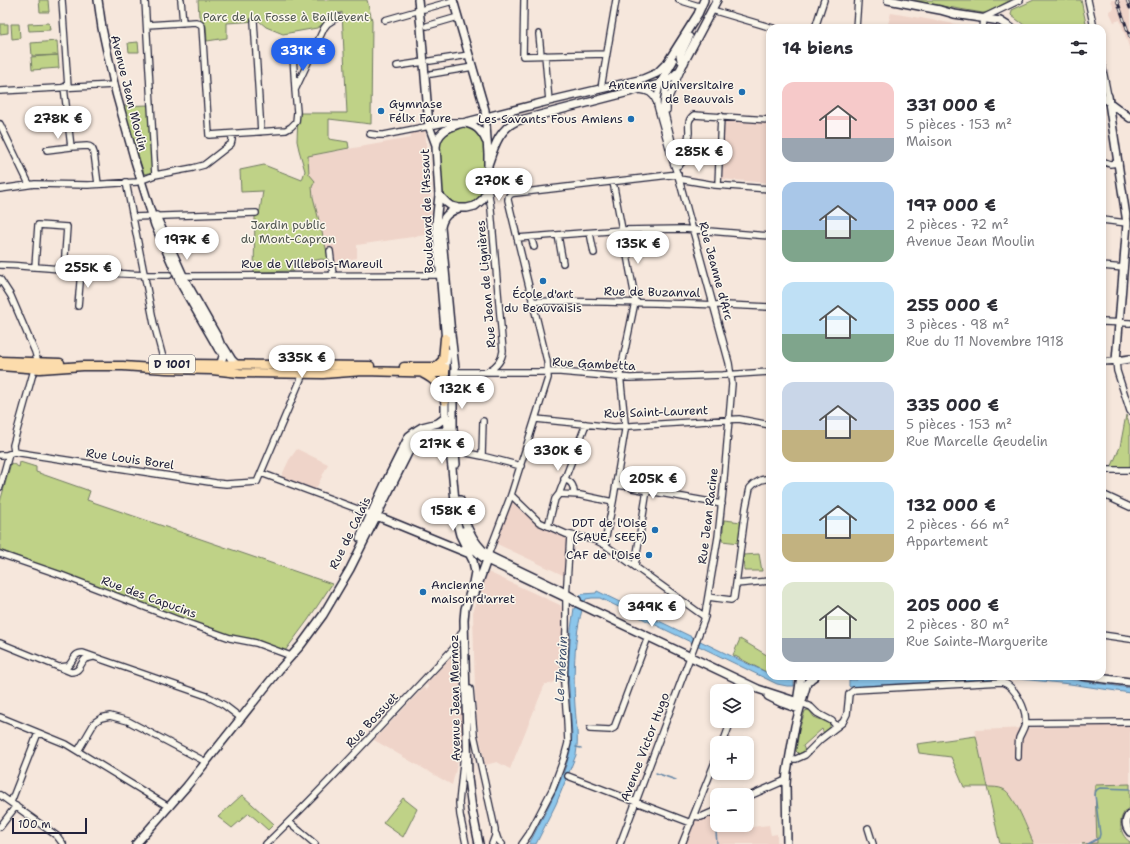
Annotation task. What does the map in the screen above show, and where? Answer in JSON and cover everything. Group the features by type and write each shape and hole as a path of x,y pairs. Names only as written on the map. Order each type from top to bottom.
{"main road":[{"name":"Avenue Jean Moulin","path":"98,0 102,28 121,113 144,190 154,217 183,276 218,338 236,365"},
{"path":"418,0 422,9 427,62 429,126 436,147"},
{"path":"440,195 448,204 459,208 470,208 478,204 484,198 488,186 486,117 453,0"},
{"path":"888,0 940,10 955,10 1006,19 1013,24"},
{"path":"488,164 496,142 511,124 524,118 632,91 663,81 678,73 684,63 715,3 703,3 680,55 681,60 684,63"},
{"path":"654,75 667,63 698,14"},
{"path":"990,17 1005,24"},
{"path":"663,81 685,36"},
{"path":"654,75 659,75 663,81"},
{"name":"Boulevard de l'Assaut","path":"449,371 436,223 440,195 436,147 437,139 449,128 459,124 654,75"},
{"path":"1106,97 1130,112"},
{"path":"1106,97 1130,118"},
{"path":"1106,101 1119,163 1127,223 1116,361 1130,360"},
{"path":"459,124 470,124 477,129 483,135 487,145"},
{"name":"Boulevard de l'Assaut","path":"449,371 441,227 442,221 445,217 452,211 459,208"},
{"name":"Avenue Jean Moulin","path":"154,217 157,230 181,284 219,350"},
{"name":"Avenue Jean Moulin","path":"218,338 223,351 221,363"},
{"path":"436,367 443,360 445,338"},
{"name":"D 1001","path":"0,361 36,365"},
{"name":"D 1001","path":"0,366 60,363 83,366 165,367 239,373 303,374 363,372 421,373 449,371"},
{"path":"221,363 227,372"},
{"name":"D 1001","path":"165,367 221,363 236,365 436,367 449,371"},
{"path":"236,365 363,372"},
{"path":"445,401 449,371"},
{"path":"449,371 449,415 455,498 462,528 469,542 479,554"},
{"path":"421,373 430,377 442,391 449,415"},
{"name":"Rue de Calais","path":"136,844 206,762 290,656 313,630 330,605 349,572 409,436 417,430 425,426 435,424 449,415"},
{"path":"450,429 462,517 487,558"},
{"name":"Rue de Calais","path":"374,515 414,441 426,433 450,429"},
{"name":"Avenue Jean Mermoz","path":"455,498 458,530 474,564 475,575 465,609 464,628 468,772 470,799 479,844"},
{"path":"374,515 469,554 484,554 487,558 746,684"},
{"name":"Avenue Jean Mermoz","path":"483,844 472,790 468,612 487,558"},
{"path":"1106,679 1130,682"},
{"path":"798,706 801,680"},
{"path":"787,844 786,780 795,726 794,717 809,680"},
{"path":"754,687 798,706"},
{"path":"782,698 793,695 800,687"},
{"path":"758,689 779,702 798,706"},
{"path":"1130,814 1126,822 1130,832"}],"street":[{"path":"62,0 66,87 71,147"},
{"path":"145,0 155,174"},
{"path":"181,0 182,23"},
{"path":"385,20 453,0"},
{"path":"524,0 523,56 606,54"},
{"path":"601,88 616,0"},
{"path":"679,0 703,3"},
{"path":"816,24 824,0"},
{"path":"856,24 858,0"},
{"path":"986,24 990,17 1018,0"},
{"path":"1088,0 1093,24"},
{"path":"715,3 766,25"},
{"path":"427,26 458,16"},
{"path":"295,90 324,28 327,24 338,17"},
{"path":"254,21 261,132"},
{"path":"147,25 196,22 200,24 202,29 209,135 286,130 295,124 297,116 293,56"},
{"path":"539,34 549,101"},
{"path":"397,66 469,55"},
{"path":"669,130 666,105 684,63"},
{"path":"431,74 473,67"},
{"name":"Rue Jeanne d'Arc","path":"663,81 657,97 657,105 676,166 732,374"},
{"name":"Rue Jeanne d'Arc","path":"663,81 666,86 663,106 676,166"},
{"path":"0,91 114,85"},
{"path":"632,91 642,90 649,92 654,97 657,105"},
{"path":"676,166 682,162 684,158 689,120 692,116 721,116 766,120"},
{"path":"718,185 721,116"},
{"path":"370,134 384,135 450,122 468,122"},
{"path":"0,124 29,184"},
{"path":"0,189 29,184 98,184 136,182 155,174 193,168 207,163 231,144 232,134"},
{"path":"47,150 87,146 93,148 98,184"},
{"path":"1106,162 1110,164 1119,163"},
{"path":"487,558 512,495 536,419 547,381 548,372 533,301 508,200 510,195 516,193 613,182 679,177 718,185 766,189"},
{"path":"126,182 154,324 165,367"},
{"path":"604,544 613,502 625,426 620,370 635,302 613,182"},
{"name":"Rue Jean de Lignières","path":"486,372 498,363 503,351 488,186"},
{"path":"133,217 256,213"},
{"path":"1106,220 1127,223"},
{"path":"35,267 38,225 67,227 64,269"},
{"path":"517,238 622,230 693,229 766,236"},
{"path":"590,232 594,253"},
{"path":"558,235 563,263"},
{"path":"531,236 534,247"},
{"path":"330,251 333,275"},
{"path":"0,265 145,275 169,275"},
{"path":"1106,266 1124,268"},
{"path":"78,306 81,271"},
{"name":"Rue de Villebois-Mareuil","path":"183,276 440,275"},
{"path":"0,279 14,301 35,352 36,365 0,487"},
{"name":"Rue de Buzanval","path":"533,301 635,302 766,307"},
{"path":"1106,322 1130,323"},
{"path":"1106,362 1116,361 1117,371 1127,394 1130,411"},
{"name":"Rue Gambetta","path":"449,371 548,372 630,378 766,372"},
{"path":"303,374 261,473 374,515"},
{"name":"Rue Jean Racine","path":"691,657 705,617 718,536 722,504 732,374"},
{"name":"Rue Saint-Laurent","path":"536,419 625,426 729,420 744,420 766,424"},
{"path":"482,456 483,421"},
{"path":"548,526 555,499 559,494 586,424"},
{"name":"Rue Louis Borel","path":"0,455 11,453 226,484 257,482 261,473"},
{"path":"468,453 521,466"},
{"path":"1106,470 1130,470"},
{"path":"564,479 570,482 574,494"},
{"path":"708,597 732,600 734,598 749,491 752,486 761,480 766,479"},
{"path":"616,484 624,486"},
{"path":"632,488 722,504"},
{"path":"635,566 647,490"},
{"path":"559,494 574,494 613,502"},
{"path":"512,495 536,520 570,536 595,540 604,544 705,617"},
{"path":"1106,496 1130,507"},
{"path":"522,844 529,834 553,788 568,744 564,683 566,596 570,536"},
{"name":"Rue des Capucins","path":"0,554 224,636 256,643 290,656"},
{"path":"736,584 766,582"},
{"name":"Rue Bossuet","path":"266,844 357,752 453,649 464,628"},
{"path":"1106,635 1130,638"},
{"path":"590,729 610,730 614,728 648,637"},
{"path":"0,643 74,672 78,670 85,659 93,657"},
{"path":"60,667 66,667 69,665 73,657 79,653 83,653 212,698 224,705 240,718"},
{"name":"Avenue Victor Hugo","path":"620,844 691,657"},
{"path":"802,680 803,694"},
{"path":"789,760 805,755 821,739 843,722 847,716 850,693 856,689 987,680"},
{"path":"1003,680 1010,686 1019,699 1024,711 1026,723 1020,737 1018,757"},
{"path":"470,689 474,734 495,833 498,840 502,844"},
{"path":"798,706 811,707 817,713 832,721 837,727"},
{"path":"78,751 96,722 101,718 110,716 128,721 206,762"},
{"path":"0,717 63,743 169,807"},
{"path":"1026,723 1130,722"},
{"path":"466,726 464,762 459,803 466,844"},
{"path":"11,802 38,733"},
{"path":"682,844 710,775"},
{"path":"568,776 691,823"},
{"path":"754,794 786,780"},
{"path":"0,795 57,836 63,844"},
{"path":"0,827 16,806"},
{"path":"694,816 701,816 710,813"},
{"path":"289,822 316,844"},
{"path":"868,828 873,844"},
{"path":"492,844 495,833"}],"shaded area":[{"path":"1111,0 1130,0 1130,50 1120,20 1114,22 1109,11 1114,9"},
{"path":"891,13 955,24 888,24"},
{"path":"724,119 766,122 766,183 722,179 722,121"},
{"path":"425,128 433,234 357,245 357,258 335,262 333,249 327,250 320,240 312,187 314,181 309,174 308,156 411,138 410,132"},
{"path":"297,449 328,464 315,491 281,477 289,460"},
{"path":"512,502 537,524 567,539 565,576 495,543"},
{"path":"488,572 560,605 563,609 562,651 560,667 556,680 553,683 545,684 510,769 497,762 485,765 477,723 473,612"},
{"path":"451,657 460,660 463,741 452,785 374,740 424,687 427,690 429,687 426,684"},
{"path":"1130,724 1130,784 1095,786 1097,843 1000,844 975,730"},
{"path":"710,815 710,832 754,832 754,827 769,825 771,835 777,834 777,842 782,842 782,844 685,844 695,821"}],"green space":[{"path":"39,0 48,0 49,12 40,12"},
{"path":"198,0 367,0 372,20 371,124 329,119 329,139 348,142 349,148 308,156 309,174 315,181 312,187 313,197 329,260 321,259 294,265 294,271 254,272 255,217 260,210 263,191 241,192 240,170 264,165 302,180 305,171 297,141 298,113 347,113 342,12 317,28 283,34 266,27 259,21 227,23 227,38 207,41 206,26 199,16"},
{"path":"907,0 1011,0 983,13"},
{"path":"1034,0 1081,0 1086,24 1023,24 1011,15 1012,10"},
{"path":"49,23 50,30 29,31 28,24"},
{"path":"0,24 8,24 8,33 0,34"},
{"path":"11,24 19,24 20,38 12,39"},
{"path":"57,41 58,55 32,56 31,43"},
{"path":"138,42 139,52 129,52 128,43"},
{"path":"58,55 59,68 32,70 31,57"},
{"path":"148,105 153,172 144,174 123,106"},
{"path":"465,126 479,134 482,139 484,150 485,183 482,194 476,201 467,205 458,205 449,201 444,194 442,188 439,154 443,137 453,130"},
{"path":"1126,415 1130,426 1130,468 1111,468 1120,447"},
{"path":"20,462 36,467 36,472 90,491 87,500 332,584 285,651 253,639 227,635 0,550 0,502 11,463 19,467"},
{"path":"724,520 742,522 739,543 722,541"},
{"path":"759,554 762,571 744,571 743,555"},
{"path":"740,639 766,655 766,672 733,655"},
{"path":"808,710 814,717 829,723 830,728 824,734 822,729 803,746 805,751 799,754 796,751 799,730 805,711"},
{"path":"976,736 987,787 964,787 951,757 919,753 917,744"},
{"path":"1130,784 1130,807 1126,810 1121,819 1121,830 1130,844 1082,844 1097,843 1095,785"},
{"path":"987,787 1000,788 1008,792 1021,814 1034,844 1000,844"},
{"path":"242,795 274,824 268,830 249,813 232,828 218,817"},
{"path":"403,798 417,809 403,837 383,823"}],"water":[{"path":"597,591 766,672 766,679 600,598 586,599 579,623 574,666 577,736 576,755 556,804 536,844 529,844 559,783 571,745 572,735 568,671 574,608 577,607 580,595 596,593"},
{"path":"769,680 794,680 794,686 777,684"},
{"path":"849,680 857,680 974,680 850,687"},
{"path":"1030,680 1074,680 1130,688 1130,693"}],"waterway":[{"path":"576,747 581,748"},
{"path":"656,773 676,780"},
{"path":"1088,844 1099,838 1100,834 1095,795 1096,790 1100,788 1130,789"},
{"path":"716,832 717,844"}],"railway":[{"path":"1117,0 1130,37"},
{"path":"1127,0 1130,8"}],"place":[{"name":"Antenne Universitaire de Beauvais","path":"742,92"},
{"name":"Gymnase Félix Faure","path":"381,111"},
{"name":"Les Savants Fous Amiens","path":"631,119"},
{"name":"École d'art du Beauvaisis","path":"543,281"},
{"name":"DDT de l'Oise (SAUE, SEEF)","path":"655,530"},
{"name":"CAF de l'Oise","path":"649,555"},
{"name":"Ancienne maison d'arret","path":"423,592"}],"park label":[{"name":"Parc de la Fosse à Baillevent","path":"286,17"},
{"name":"Jardin public du Mont-Capron","path":"288,232"}],"water label":[{"name":"Le Thérain","path":"561,669"}]}
